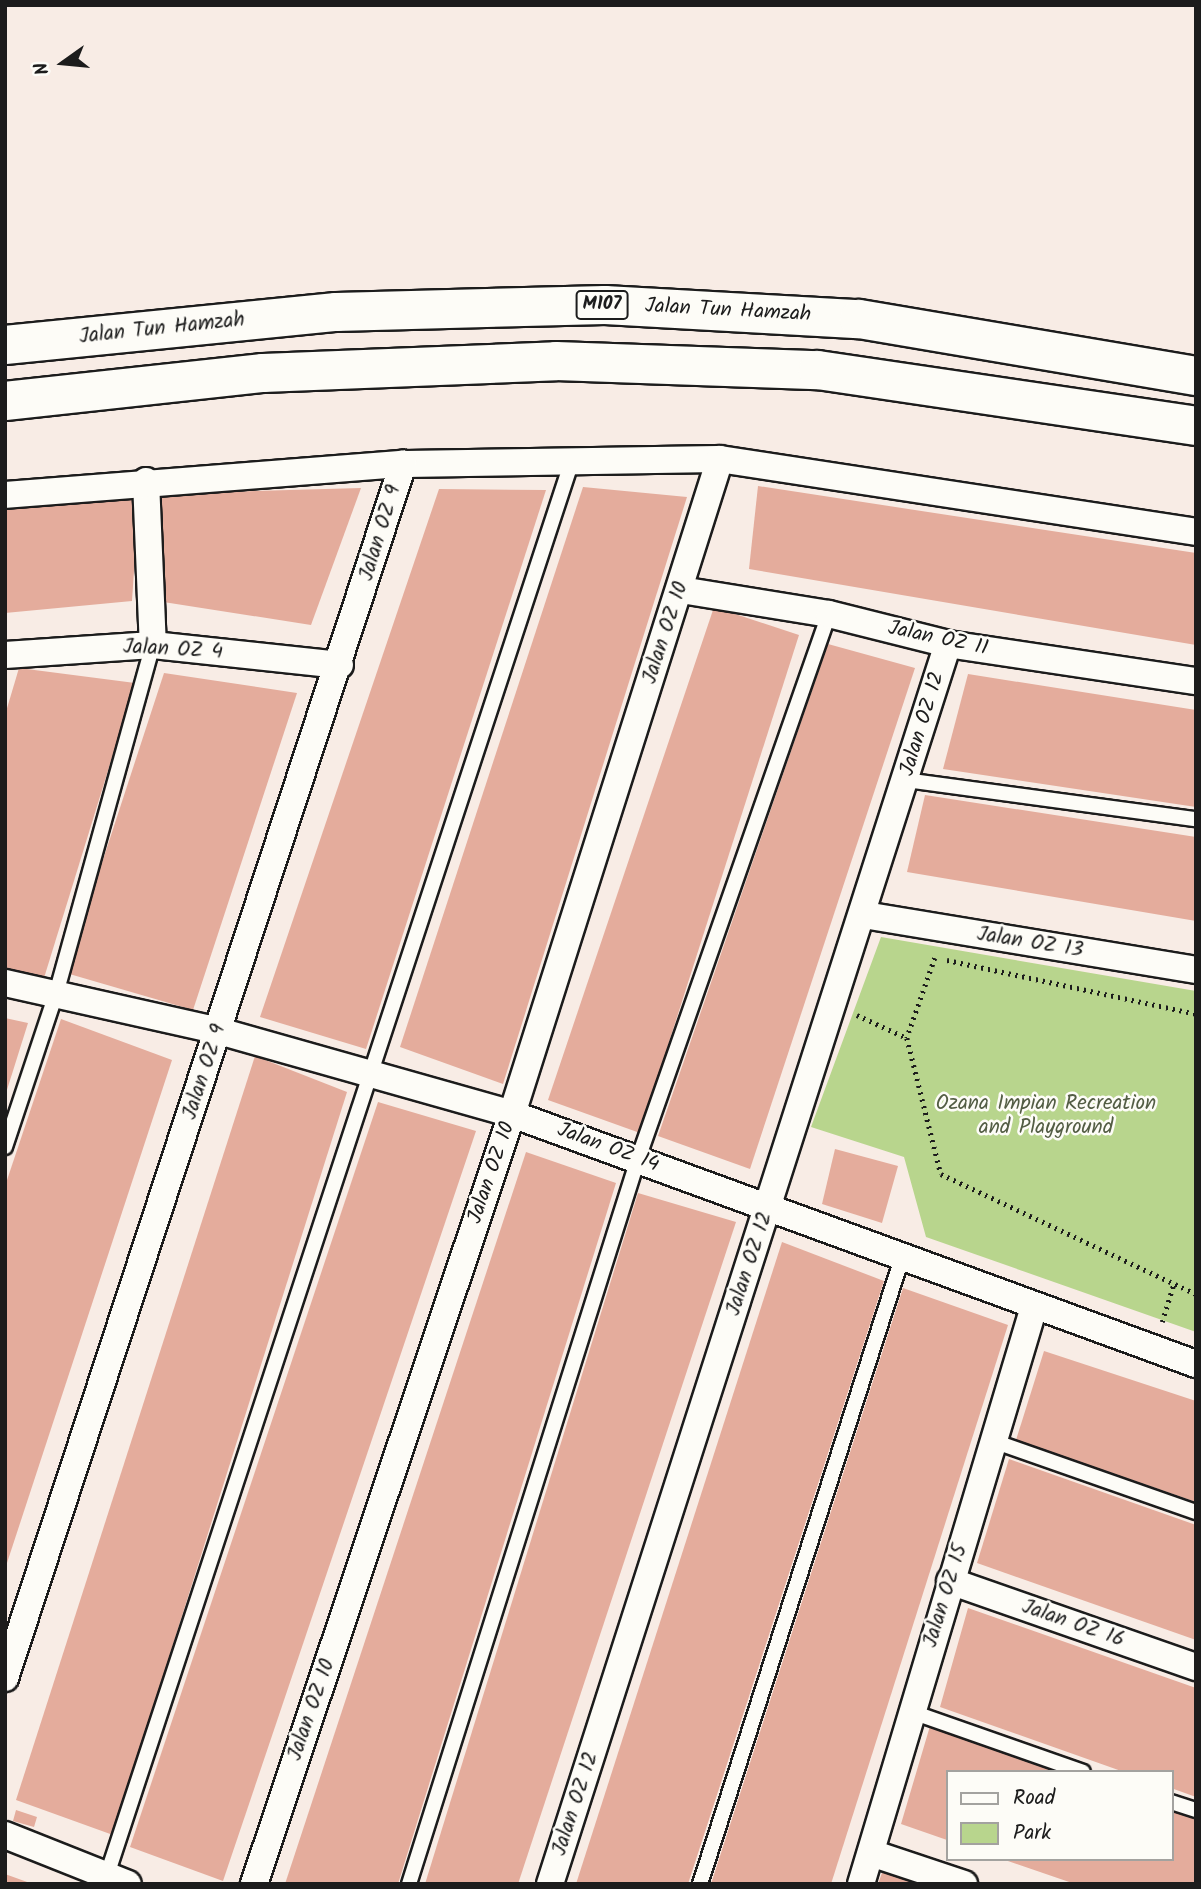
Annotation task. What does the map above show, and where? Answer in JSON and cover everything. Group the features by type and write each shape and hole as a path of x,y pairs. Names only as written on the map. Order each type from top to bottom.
{"main road":[{"name":"Jalan Tun Hamzah","path":"5,345 336,312 605,305 859,319 1196,376"},
{"path":"5,401 263,373 556,360 818,370 1196,426"}],"street":[{"path":"5,495 146,481 403,464 720,458 1196,532"},
{"name":"Jalan OZ 10","path":"254,1884 512,1114 681,590 720,458"},
{"name":"Jalan OZ 9","path":"5,1678 340,665 403,464"},
{"path":"146,481 153,645"},
{"name":"Jalan OZ 11","path":"681,590 830,614 948,644 1196,681"},
{"name":"Jalan OZ 12","path":"550,1884 864,915 948,644"},
{"name":"Jalan OZ 4","path":"5,655 153,645 340,665"},
{"name":"Jalan OZ 13","path":"864,915 1196,970"},
{"name":"Jalan OZ 14","path":"5,983 219,1031 512,1114 768,1206 1033,1310 1196,1364"},
{"name":"Jalan OZ 15","path":"861,1884 1033,1310"},
{"name":"Jalan OZ 16","path":"950,1581 1196,1667"},
{"path":"5,1835 118,1880"},
{"path":"871,1853 964,1884"}],"lane":[{"path":"118,1880 572,461"},
{"path":"409,1884 638,1159 830,614"},
{"path":"5,1147 56,994 153,645"},
{"path":"906,779 1196,819"},
{"path":"700,1884 902,1258"},
{"path":"993,1441 1196,1512"},
{"path":"912,1712 1077,1770"},
{"path":"1173,1803 1196,1810"}],"path":[{"path":"1196,1014 931,957 907,1038 941,1174 1173,1286 1196,1294"},
{"path":"833,1005 907,1038"},
{"path":"1153,1350 1173,1286"}],"green space":[{"name":"Ozana Impian Recreation and Playground","path":"881,937 1196,991 1196,1332 926,1237 904,1157 811,1127"}],"building":[{"path":"758,486 1196,553 1196,645 749,569"},
{"path":"583,487 687,497 503,1084 400,1047"},
{"path":"361,488 311,625 157,601 154,494"},
{"path":"439,489 546,490 366,1049 260,1017"},
{"path":"139,495 132,601 5,613 5,510"},
{"path":"714,607 799,635 640,1133 548,1100"},
{"path":"828,644 915,668 750,1169 658,1136"},
{"path":"19,668 135,683 44,978 5,970 5,715"},
{"path":"164,673 297,693 193,1010 66,973"},
{"path":"968,674 1196,710 1196,807 943,769"},
{"path":"925,795 1196,837 1196,921 907,872"},
{"path":"5,1018 28,1023 6,1093 5,1093"},
{"path":"61,1019 172,1060 6,1566 5,1186"},
{"path":"255,1056 347,1092 113,1835 16,1800"},
{"path":"378,1102 476,1131 223,1881 130,1847"},
{"path":"835,1149 898,1166 882,1223 822,1204"},
{"path":"526,1152 616,1183 398,1884 285,1884"},
{"path":"638,1193 736,1222 518,1884 425,1884"},
{"path":"782,1242 884,1281 688,1884 576,1884"},
{"path":"903,1288 1008,1325 831,1884 711,1884"},
{"path":"1044,1351 1196,1401 1196,1502 1016,1440"},
{"path":"1009,1459 1196,1525 1196,1640 977,1563"},
{"path":"968,1608 1196,1688 1196,1797 1173,1789 1173,1770 1118,1770 940,1707"},
{"path":"930,1726 1056,1770 946,1770 946,1840 901,1824"},
{"path":"16,1810 37,1817 34,1827 13,1821"},
{"path":"1173,1811 1196,1819 1196,1884 1075,1884 1008,1861 1173,1861"},
{"path":"883,1870 921,1884 878,1884"},
{"path":"5,1874 30,1883 30,1884 5,1884"}]}
